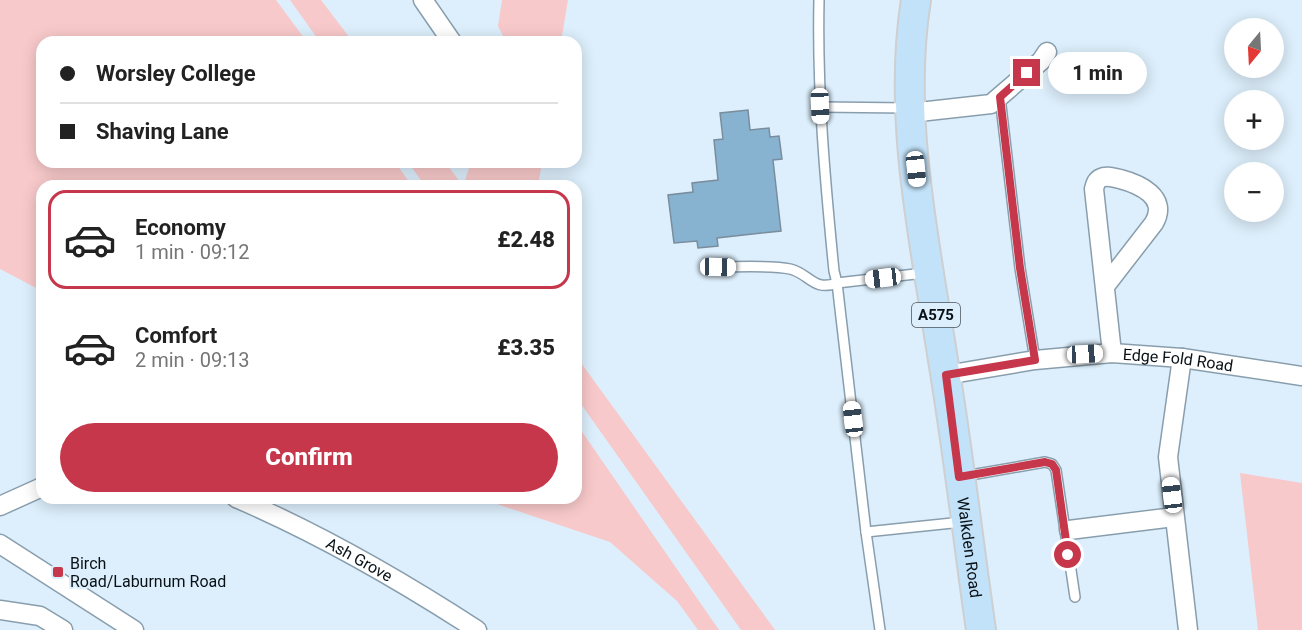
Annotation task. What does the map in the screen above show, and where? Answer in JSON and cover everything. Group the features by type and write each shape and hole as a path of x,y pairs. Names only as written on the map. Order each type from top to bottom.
{"main road":[{"name":"Walkden Road","path":"916,0 910,46 910,111 930,273 981,630"}],"street":[{"path":"423,0 448,36"},
{"path":"910,111 991,104 1041,62 1047,52"},
{"path":"1106,285 1154,223 1158,212 1153,196 1145,188 1136,183 1102,177 1096,181 1094,189 1112,352"},
{"name":"Edge Fold Road","path":"946,375 1035,360 1112,352 1182,358 1302,376"},
{"path":"1182,358 1168,457 1188,630"},
{"path":"0,506 36,490"},
{"name":"Ash Grove","path":"249,504 384,572 477,630"},
{"path":"1069,530 1174,517"},
{"path":"0,544 134,630"},
{"path":"7,606 40,616 63,630"}],"lane":[{"path":"819,0 820,106 833,259 880,630"},
{"path":"1000,97 1020,268 1035,360"},
{"path":"820,106 910,111"},
{"path":"718,267 788,268 820,286 930,273"},
{"path":"959,477 1045,462 1052,464 1056,470 1075,597"},
{"path":"866,532 966,522"}],"shaded area":[{"path":"0,0 276,0 303,36 36,36 36,168 399,168 408,180 36,180 36,288 0,269"},
{"path":"290,0 321,0 348,36 316,36"},
{"path":"502,0 568,0 562,36 503,36 498,26"},
{"path":"412,168 450,168 458,180 421,180"},
{"path":"469,168 541,168 539,180 465,180"},
{"path":"582,364 775,630 741,630 582,405"},
{"path":"582,432 719,630 698,630 677,601 610,542 497,504 582,504"},
{"path":"1240,473 1302,483 1302,630 1258,630"}],"building":[{"path":"748,110 750,130 769,128 770,137 779,136 782,159 773,160 781,231 717,238 718,246 698,248 697,241 674,243 668,195 693,192 692,183 718,180 714,140 723,139 720,113"}],"place":[{"name":"Birch Road/Laburnum Road","path":"58,572"}],"route":[{"path":"1027,73 1000,97 1020,268 1035,360 946,375 959,477 1045,462 1052,464 1056,470 1068,555"}]}
